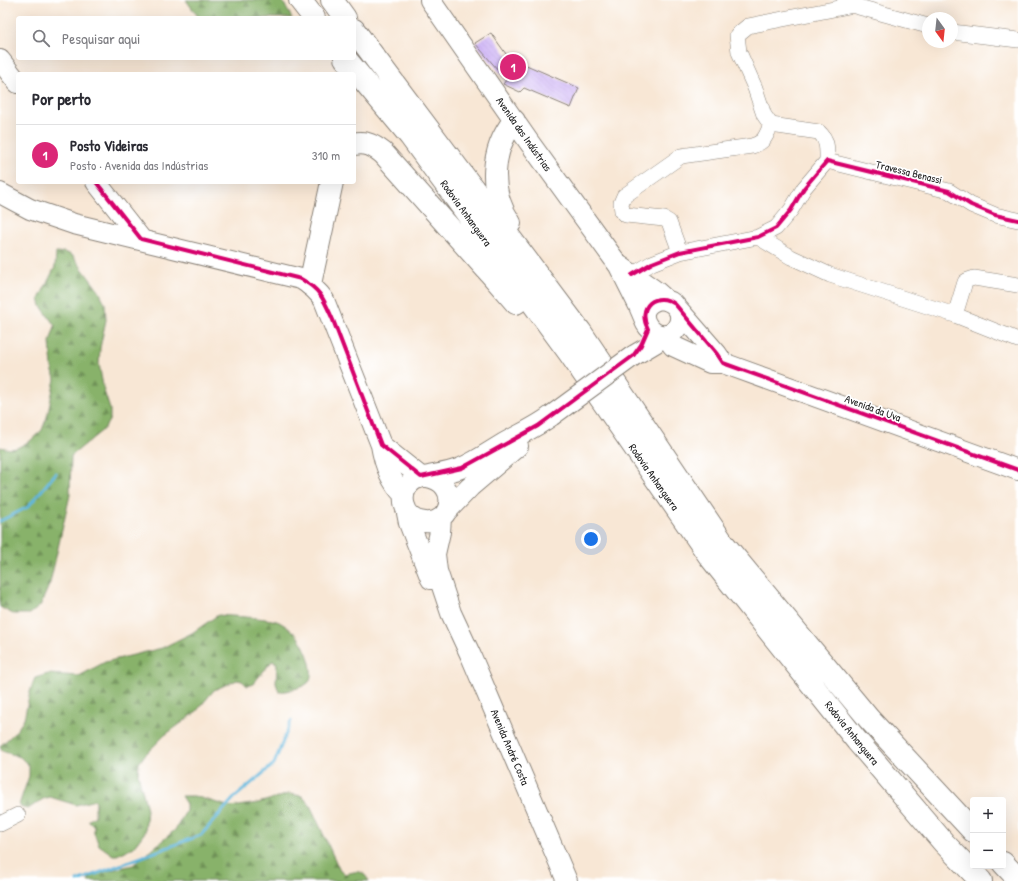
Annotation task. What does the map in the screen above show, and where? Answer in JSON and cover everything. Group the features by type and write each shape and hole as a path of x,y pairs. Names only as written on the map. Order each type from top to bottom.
{"highway":[{"path":"300,0 312,16"},
{"path":"332,0 344,16"},
{"name":"Rodovia Anhanguera","path":"356,33 580,331 723,543 869,719 970,828"},
{"name":"Rodovia Anhanguera","path":"347,60 410,136 570,354 710,557 857,741 944,843 982,881"},
{"path":"514,121 505,132 499,148 495,168 495,186 499,201 508,220 566,305 580,331"},
{"path":"356,143 359,142 371,144 383,153 490,273 542,335 570,354"},
{"path":"310,284 332,184"},
{"path":"1006,866 1018,879"}],"main road":[{"name":"Avenida das Indústrias","path":"430,0 514,121 626,270 638,304 655,330"},
{"path":"440,0 446,22"},
{"path":"0,60 16,80"},
{"path":"98,184 141,239"},
{"path":"0,193 30,209 74,224 301,279 310,284 316,289 324,300 396,487 412,518 419,521 427,523 434,521 443,515 470,487 509,454 544,421"},
{"path":"98,229 105,227 112,219 113,203"},
{"name":"Avenida das Indústrias","path":"626,270 672,304 717,354 723,363"},
{"path":"660,299 672,304 680,315 680,322 671,333 655,330 644,313 649,303 660,299"},
{"path":"451,613 438,598 409,523 405,504 406,489 410,483 424,477 462,468 544,421 634,355 646,337 655,330"},
{"name":"Avenida da Uva","path":"655,330 674,346 710,363 723,363 1018,470"},
{"path":"381,445 424,477 435,478 442,482 447,488 449,504 443,515 435,554 438,571 451,613"},
{"name":"Avenida André Costa","path":"451,613 471,656 567,881"}],"street":[{"path":"833,0 922,24"},
{"path":"626,270 652,263 680,252 758,237 776,228 791,210 804,188 827,161 825,138 820,132 771,125 764,115 755,88 739,52 737,35 748,26 854,5"},
{"path":"958,33 1018,40"},
{"path":"680,252 669,222 664,219 626,215 622,211 621,203 624,196 681,156 760,144 771,125"},
{"name":"Travessa Benassi","path":"827,161 949,191 971,205 995,214 1018,220"},
{"path":"758,237 791,257 830,275 955,315 1018,340"},
{"path":"955,315 965,282 968,280 974,278 1018,285"},
{"path":"0,824 18,815"}],"green space":[{"path":"186,0 282,0 291,16 198,16"},
{"path":"64,252 72,255 99,291 105,303 106,320 100,348 99,364 104,391 110,409 110,419 104,429 71,456 70,495 50,583 40,606 30,614 13,614 0,607 0,447 10,449 17,448 30,441 42,430 47,417 55,379 52,368 50,342 55,326 41,306 39,299 55,267 56,253"},
{"path":"218,615 260,618 281,623 289,629 301,641 307,653 311,666 310,679 308,683 298,688 279,692 276,683 277,663 272,661 253,684 247,686 242,681 237,680 214,690 195,713 165,735 139,763 138,774 147,809 145,832 134,847 117,855 113,855 99,845 94,833 94,826 88,821 95,816 95,800 76,805 50,797 43,799 28,809 19,805 29,776 29,766 20,757 2,751 0,746 14,734 20,726 24,718 31,688 35,678 48,674 79,676 105,662 162,648 192,633"},
{"path":"289,794 302,796 310,805 340,871 345,874 356,872 362,873 369,881 87,881 99,873 133,865 175,830 186,811 186,804 181,796 194,796 231,807 258,803"}],"building":[{"path":"491,33 506,54 524,64 579,88 571,108 524,88 520,92 503,84 507,79 475,43"}],"waterway":[{"path":"0,521 28,507 56,473"},
{"path":"77,881 201,835 235,797 274,764 291,721"}],"cycle path":[{"path":"632,275 652,263 680,252 758,237 776,228 791,210 804,188 827,161 949,191 971,205 995,215 1018,220"},
{"path":"98,184 141,239 301,279 313,287 321,296 333,320 381,445 421,477 462,468 538,426 633,356 641,345 648,329 644,314 646,308 650,303 661,299 668,300 675,304 723,363 1018,470"}],"place":[{"name":"Posto Videiras","path":"513,67"}]}
